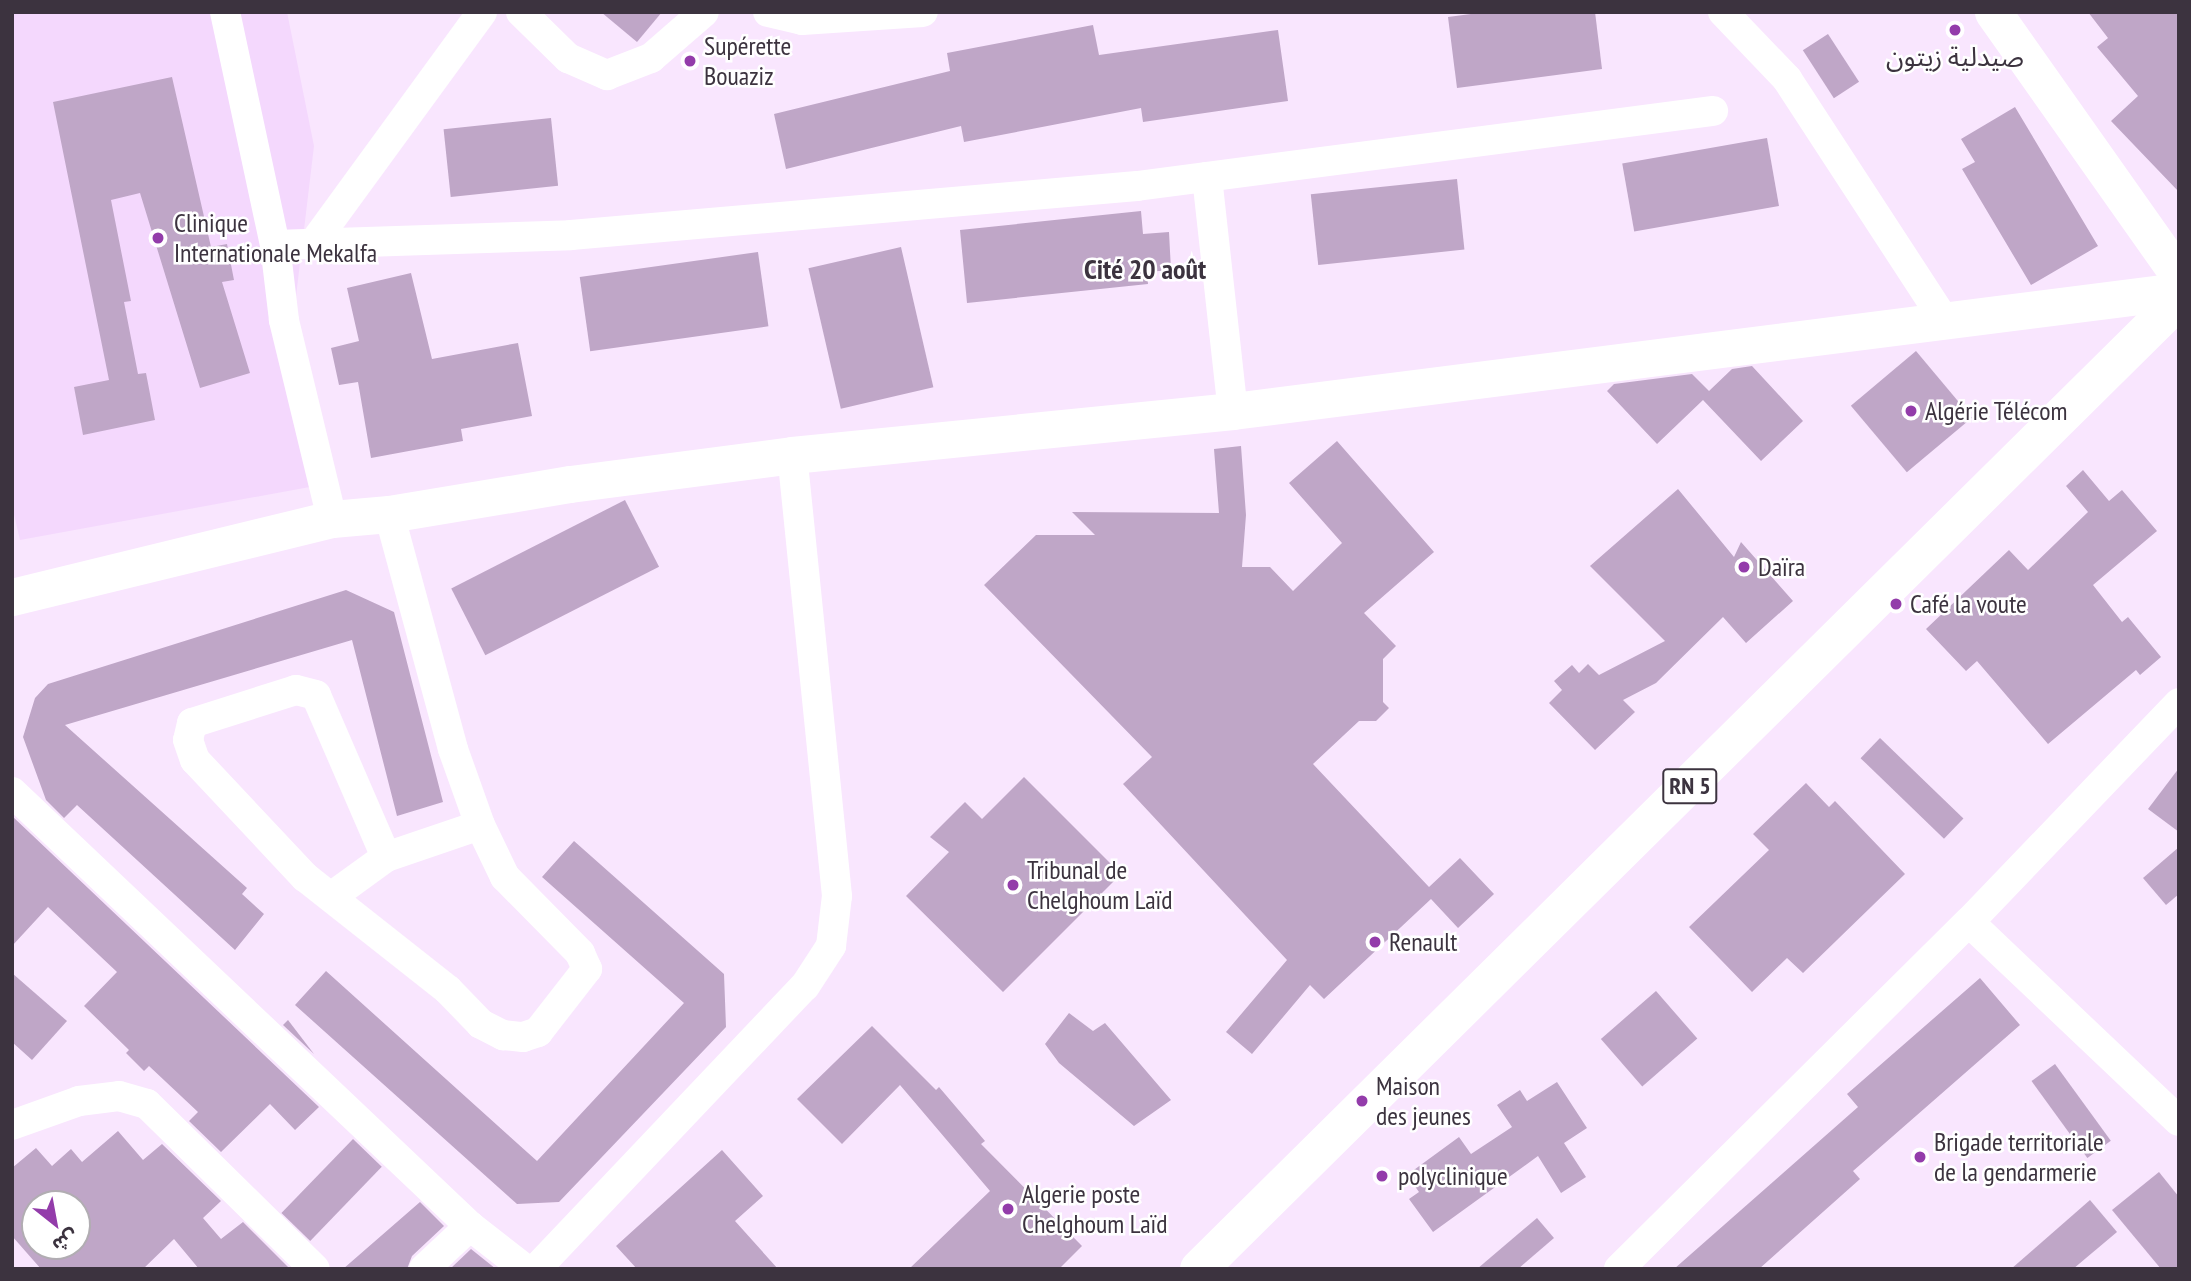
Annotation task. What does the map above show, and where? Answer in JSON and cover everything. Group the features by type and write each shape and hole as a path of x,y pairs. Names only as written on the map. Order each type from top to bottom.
{"main road":[{"name":"RN 5","path":"1199,1269 2179,300"}],"street":[{"path":"225,12 275,246 284,320 332,519"},
{"path":"313,244 482,12"},
{"path":"521,12 568,58 607,75 651,58 705,12"},
{"path":"768,12 802,20 923,12"},
{"path":"1723,12 1787,79 1945,321"},
{"path":"1993,12 2179,276"},
{"path":"275,246 571,235 1207,177 1713,111"},
{"path":"1207,177 1233,411"},
{"path":"12,597 332,519 389,514 570,484 792,455 1233,411 2179,291"},
{"path":"536,1269 805,986 831,946 837,895 792,455"},
{"path":"386,857 316,695 296,690 192,723 192,750 212,783 304,877 448,990 481,1024 503,1035 523,1037 538,1032 587,969 580,953 505,877 480,825 453,749 389,514"},
{"path":"1619,1269 1969,922 2179,703"},
{"path":"12,792 470,1226 525,1269"},
{"path":"331,897 386,857 480,825"},
{"path":"1969,922 2179,1121"},
{"path":"12,1125 79,1101 119,1096 147,1104 315,1269"},
{"path":"424,1269 470,1226"}],"shaded area":[{"name":"Clinique Internationale Mekalfa","path":"12,12 287,12 314,146 292,330 326,484 20,540 12,506"}],"building":[{"path":"601,12 662,12 637,42"},
{"path":"1486,12 1595,12 1602,69 1457,88 1448,17"},
{"path":"2088,12 2179,12 2179,192 2111,121 2138,96 2097,47 2108,38"},
{"path":"1093,25 1099,55 1278,30 1288,101 1143,122 1141,108 964,142 961,126 786,169 774,114 950,71 947,53"},
{"path":"1828,34 1859,82 1834,98 1803,50"},
{"path":"172,77 211,247 227,244 234,280 222,282 250,373 200,388 140,193 111,200 131,301 124,302 138,374 146,373 155,420 83,435 74,387 109,380 53,102"},
{"path":"2015,107 2098,246 2031,285 1962,169 1975,162 1961,139"},
{"path":"551,118 558,186 451,197 444,129"},
{"path":"1767,138 1779,206 1634,231 1622,164"},
{"path":"1457,179 1464,250 1318,265 1311,194"},
{"path":"1141,211 1143,234 1169,232 1171,270 1147,272 1148,284 967,303 960,230"},
{"path":"901,247 933,387 841,409 808,268"},
{"path":"758,252 768,326 590,351 580,277"},
{"path":"411,273 432,359 518,343 532,416 461,429 463,441 371,458 358,382 339,385 331,348 359,341 347,288"},
{"name":"Algérie Télécom","path":"1916,351 1972,418 1907,472 1851,406"},
{"path":"1752,366 1803,421 1761,461 1703,400 1657,444 1607,391 1614,384 1692,374 1709,391 1732,369"},
{"path":"1337,441 1434,552 1364,613 1396,646 1383,659 1383,702 1389,708 1376,721 1359,721 1313,764 1429,887 1460,858 1494,894 1458,928 1431,899 1324,999 1310,985 1252,1054 1226,1032 1287,960 1123,784 1152,757 984,585 1036,535 1095,535 1072,512 1219,513 1214,449 1241,446 1246,515 1242,567 1270,567 1293,591 1342,543 1289,483"},
{"path":"2083,470 2109,501 2122,490 2157,531 2093,585 2122,622 2128,617 2161,657 2140,675 2136,670 2048,744 1977,661 1966,671 1926,629 2009,550 2028,570 2088,512 2066,486"},
{"path":"1678,489 1734,557 1741,542 1793,601 1746,643 1723,617 1656,683 1623,700 1635,712 1595,750 1549,703 1562,690 1554,681 1572,665 1579,673 1588,664 1599,675 1665,641 1590,566"},
{"path":"625,500 659,567 485,655 451,589"},
{"path":"346,590 394,612 443,802 397,816 352,640 65,725 247,888 242,894 264,914 235,950 77,805 64,818 46,800 23,737 35,698 48,684"},
{"path":"1880,738 1963,819 1944,839 1861,758"},
{"path":"2179,768 2179,832 2148,809"},
{"name":"Tribunal de Chelghoum Laïd","path":"1024,777 1121,874 1003,992 906,896 949,852 930,837 965,802 982,819"},
{"path":"1806,783 1829,807 1835,801 1905,874 1803,973 1787,958 1752,992 1689,927 1769,850 1753,834"},
{"path":"12,816 319,1107 295,1130 270,1104 221,1152 189,1121 198,1112 149,1066 144,1071 126,1053 129,1050 84,1006 117,972 48,907 12,946"},
{"path":"574,841 724,974 726,1027 559,1202 517,1204 295,1005 326,971 537,1161 684,1003 542,877"},
{"path":"2179,847 2179,894 2166,905 2143,878"},
{"path":"12,973 67,1021 32,1060 12,1042"},
{"path":"1980,978 2020,1025 1853,1171 1860,1179 1759,1269 1674,1269 1858,1107 1847,1094"},
{"path":"1656,991 1697,1039 1642,1086 1601,1039"},
{"path":"1069,1013 1093,1031 1105,1023 1171,1100 1134,1126 1059,1063 1045,1044"},
{"path":"288,1020 314,1054 283,1025"},
{"path":"872,1026 936,1090 939,1087 985,1141 981,1144 1082,1246 1059,1269 909,1269 990,1191 900,1085 842,1144 797,1099"},
{"path":"2055,1064 2111,1141 2087,1158 2032,1081"},
{"path":"1557,1082 1587,1128 1564,1143 1586,1177 1561,1193 1538,1156 1433,1232 1409,1199 1419,1192 1407,1175 1459,1137 1471,1154 1512,1127 1497,1105 1520,1090 1527,1101"},
{"path":"118,1131 143,1160 162,1144 221,1201 203,1218 221,1239 243,1222 290,1269 199,1269 174,1239 143,1269 41,1269 33,1260 91,1260 91,1190 21,1190 21,1246 12,1236 12,1168 36,1148 52,1166 71,1149 82,1162"},
{"path":"353,1139 382,1167 310,1241 281,1213"},
{"path":"722,1150 763,1196 735,1221 778,1269 637,1269 616,1246"},
{"path":"2159,1172 2179,1197 2179,1269 2161,1269 2112,1210"},
{"path":"2090,1200 2117,1232 2073,1269 2011,1269"},
{"path":"420,1202 444,1226 412,1256 407,1269 343,1269"},
{"path":"1537,1218 1554,1238 1518,1269 1477,1269"},
{"path":"471,1249 496,1269 450,1269"}],"place":[{"name":"صيدلية زيتون","path":"1955,30"},
{"name":"Supérette Bouaziz","path":"690,61"},
{"name":"Clinique Internationale Mekalfa","path":"158,238"},
{"name":"Algérie Télécom","path":"1911,411"},
{"name":"Daïra","path":"1744,567"},
{"name":"Café la voute","path":"1896,604"},
{"name":"Tribunal de Chelghoum Laïd","path":"1013,885"},
{"name":"Renault","path":"1375,942"},
{"name":"Maison des jeunes","path":"1362,1101"},
{"name":"Brigade territoriale de la gendarmerie","path":"1920,1157"},
{"name":"polyclinique","path":"1382,1176"},
{"name":"Algerie poste Chelghoum Laïd","path":"1008,1209"}],"district":[{"name":"Cité 20 août","path":"1145,269"}]}
